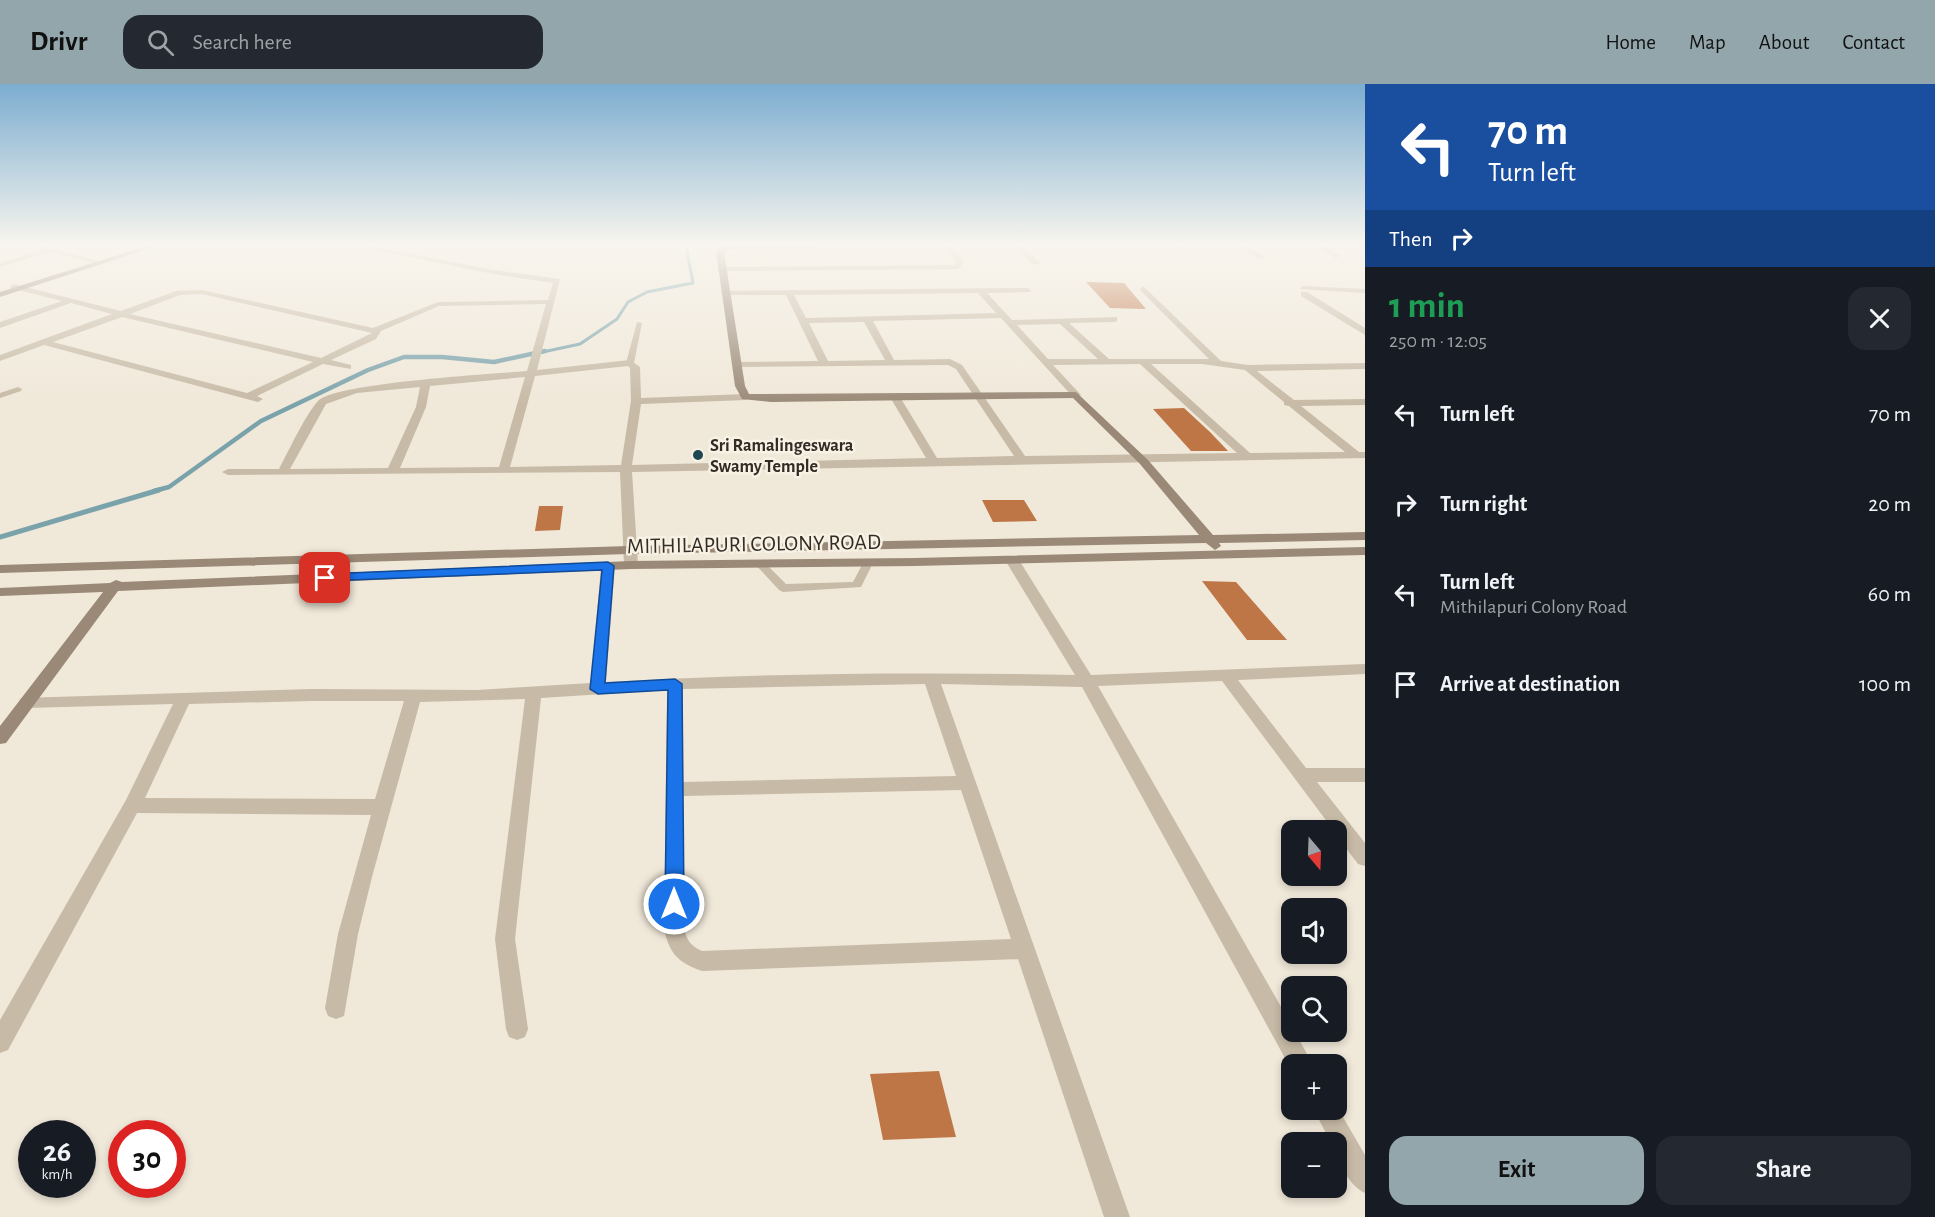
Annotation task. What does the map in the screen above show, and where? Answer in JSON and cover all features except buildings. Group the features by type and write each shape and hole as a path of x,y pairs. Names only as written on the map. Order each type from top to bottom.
{"street":[{"path":"62,299 348,366"},
{"path":"0,358 163,299"},
{"path":"233,299 375,330 432,305 550,302"},
{"path":"504,469 551,299"},
{"path":"726,299 740,386 746,397"},
{"path":"792,299 824,363"},
{"path":"989,299 1076,395 1138,456 1223,555"},
{"path":"1154,299 1217,362"},
{"path":"1315,299 1365,332"},
{"path":"0,325 70,301"},
{"path":"803,321 1004,315"},
{"path":"867,319 891,362"},
{"path":"1011,323 1114,319"},
{"path":"1062,321 1107,361"},
{"path":"249,396 373,337 378,332 375,330"},
{"path":"44,342 263,400"},
{"path":"738,365 942,361 955,364 1021,459"},
{"path":"1142,361 1246,455"},
{"path":"1046,362 1217,362 1248,368 1365,366"},
{"path":"284,471 322,402 328,398 347,393 426,384 532,367 630,363 635,367 636,401 626,468 631,565"},
{"path":"1248,368 1288,403 1361,455"},
{"path":"393,470 421,407 426,384"},
{"path":"636,401 746,397 771,399 1076,395"},
{"path":"895,397 933,461"},
{"path":"1288,403 1365,402"},
{"path":"228,472 626,468 1138,456 1361,455"},
{"name":"MITHILAPURI COLONY ROAD","path":"0,569 629,550 1365,536"},
{"path":"906,544 914,562"},
{"name":"MITHILAPURI COLONY ROAD","path":"0,592 631,565 868,563 1365,551"},
{"path":"1012,560 1087,681 1295,1054"},
{"path":"0,738 131,565"},
{"path":"598,689 608,566"},
{"path":"27,702 183,700 312,695 414,696 534,693 675,684 931,678 1087,681 1365,669"},
{"path":"1225,674 1365,858"},
{"path":"931,678 965,783 1026,949 1117,1217"},
{"path":"675,684 674,927 676,945 688,957 702,961 1026,949"},
{"path":"517,1029 505,939 534,693"},
{"path":"336,1008 348,934 414,696"},
{"path":"0,1042 132,805 183,700"},
{"path":"1303,774 1365,775"},
{"path":"674,789 965,783"},
{"path":"132,805 383,807"},
{"path":"1332,1120 1365,1180"}],"lane":[{"path":"630,363 639,323"},
{"path":"0,396 18,389"},
{"path":"760,564 783,588 857,585 868,563"}],"waterway":[{"path":"538,353 580,344 617,319 628,302 634,299"},
{"path":"154,491 169,487 261,421 368,370 404,357 442,357 494,362 545,351"},
{"path":"0,537 159,490"}],"place":[{"name":"Sri Ramalingeswara Swamy Temple","path":"698,455"}],"route":[{"path":"325,578 608,566 598,689 675,684 674,904"}]}
